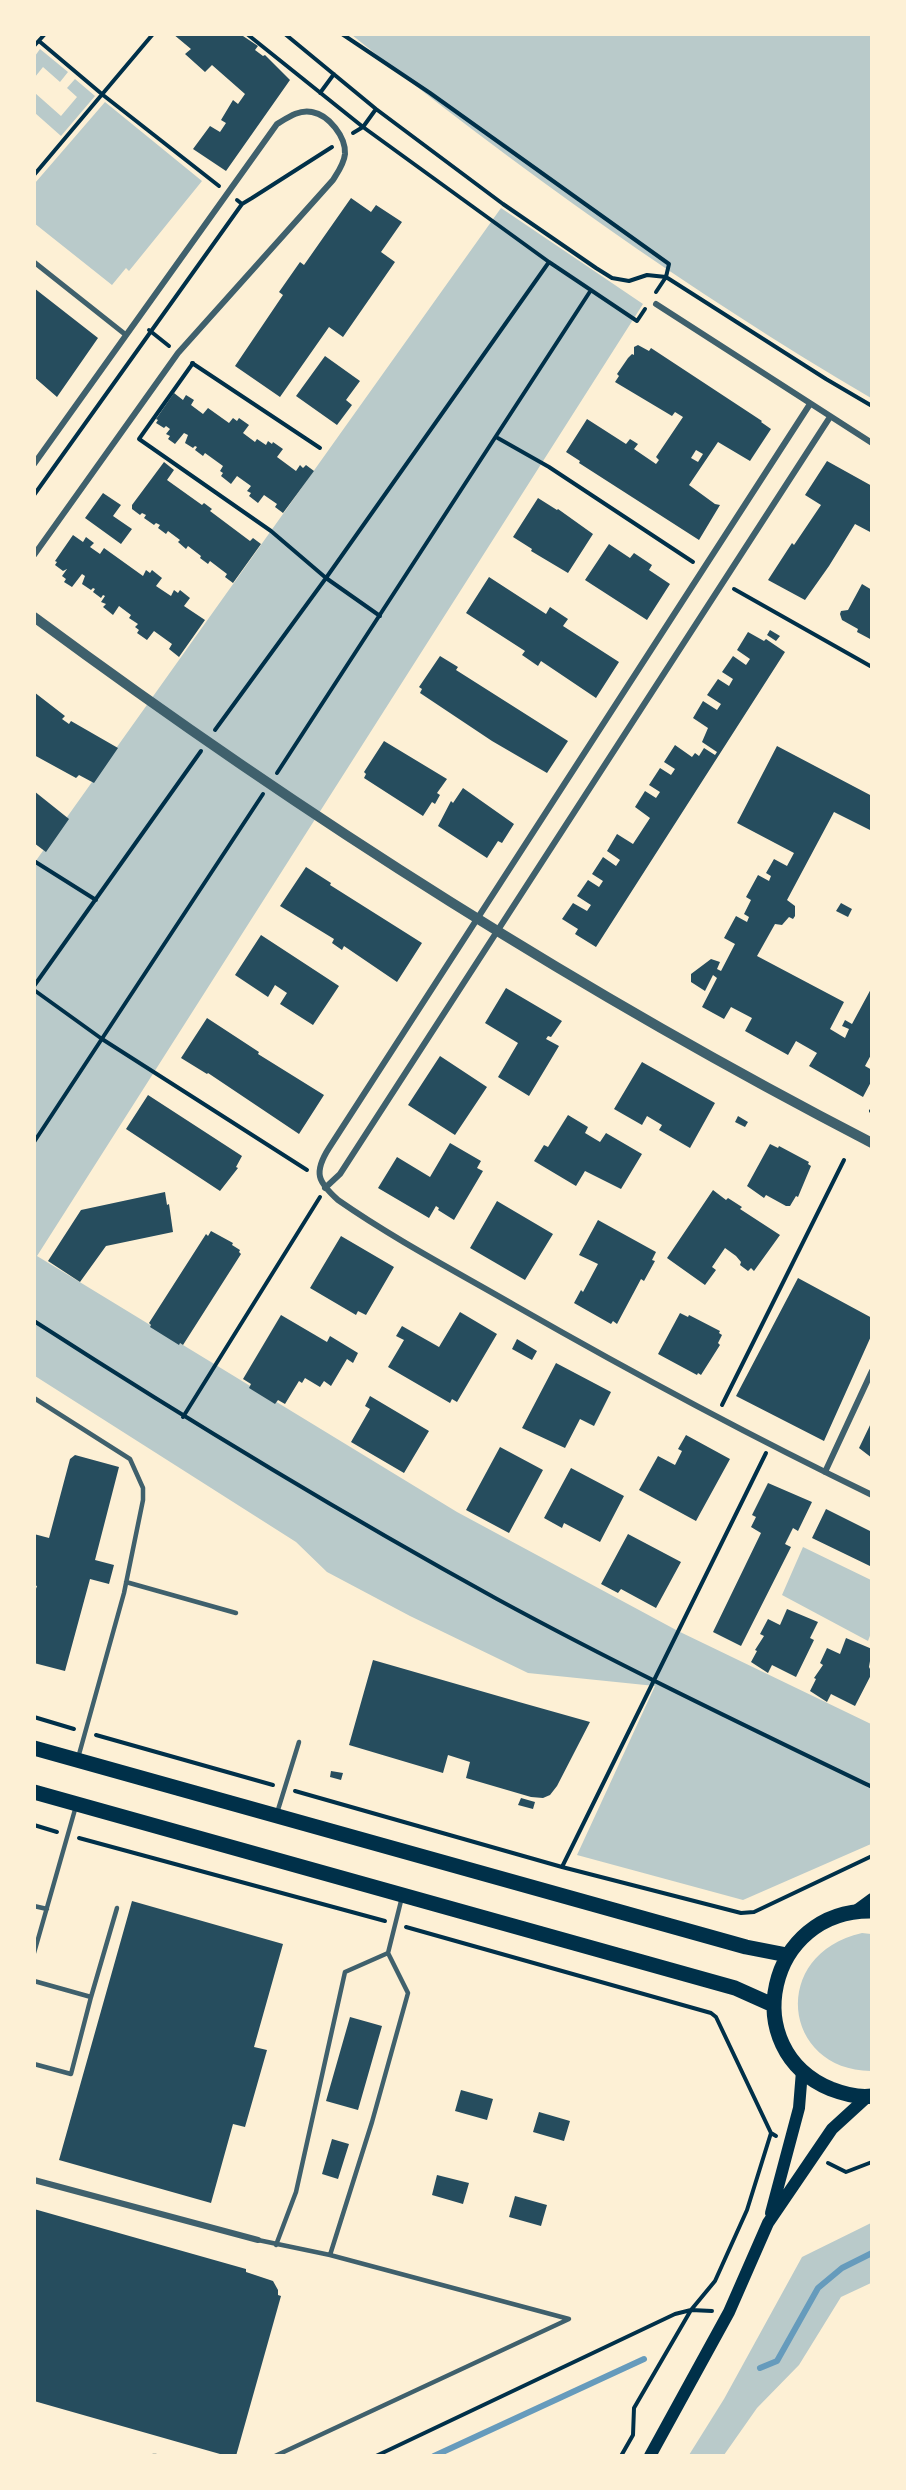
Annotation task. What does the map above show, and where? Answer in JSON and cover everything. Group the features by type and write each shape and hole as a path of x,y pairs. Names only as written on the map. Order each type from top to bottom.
{"main road":[{"path":"34,1748 746,1947 786,1955"},
{"path":"34,1792 735,1988 773,2005"},
{"path":"869,2097 842,2094 821,2085 802,2071 787,2052 780,2037 773,2005 777,1979 786,1955 805,1934 829,1918 864,1911 872,1899"},
{"path":"768,2223 799,2108 802,2071"},
{"path":"650,2456 729,2312 768,2223 812,2155 832,2129 869,2097"}],"street":[{"path":"34,464 277,124 294,113 312,112 327,118 337,130 345,154 342,166 333,180 178,353 34,555"},
{"path":"34,262 126,335"},
{"path":"652,304 872,442"},
{"path":"810,404 321,1160 320,1179 325,1188 356,1212 624,1368 872,1495"},
{"path":"325,1188 340,1173 830,417"},
{"path":"34,617 207,742 476,919 767,1088 872,1143"},
{"path":"825,1472 872,1371"},
{"path":"34,2180 258,2240"}],"lane":[{"path":"34,1398 130,1459 143,1488 143,1500 126,1582 78,1760"},
{"path":"126,1582 236,1613"},
{"path":"276,1816 299,1742"},
{"path":"34,1953 77,1804"},
{"path":"330,2255 372,2122 408,1993 388,1953 403,1894"},
{"path":"34,1906 47,1909"},
{"path":"34,2064 71,2074 117,1908"},
{"path":"276,2245 296,2192 345,1972 388,1953"},
{"path":"34,1981 91,1997"},
{"path":"258,2240 330,2255 569,2319 276,2456"}],"path":[{"path":"34,46 45,34"},
{"path":"34,175 153,34"},
{"path":"247,34 363,127 549,262 637,321 652,304"},
{"path":"285,34 376,109 503,204 612,278 629,281 647,275 666,277 826,380 872,406"},
{"path":"342,34 430,93 669,264 666,277 654,294"},
{"path":"39,41 103,95 242,204"},
{"path":"320,93 334,74"},
{"path":"34,495 242,204 363,127 376,109"},
{"path":"34,986 549,262"},
{"path":"34,1142 591,290"},
{"path":"136,321 178,353 320,448"},
{"path":"193,363 139,439 271,531 326,578 380,616"},
{"path":"496,436 549,467 692,561"},
{"path":"736,590 872,667"},
{"path":"34,861 96,900"},
{"path":"34,990 102,1040 320,1179"},
{"path":"716,1416 844,1160"},
{"path":"183,1417 325,1188"},
{"path":"34,1321 183,1417 497,1599 652,1680 872,1787"},
{"path":"562,1867 770,1444"},
{"path":"34,1717 562,1867 748,1913 872,1856"},
{"path":"34,1825 711,2013 716,2017 771,2133 788,2143"},
{"path":"621,2456 633,2435 634,2408 691,2310 715,2281 747,2210 771,2133"},
{"path":"812,2155 846,2172 872,2163"},
{"path":"376,2456 675,2314 691,2310 729,2312"}],"shaded area":[{"path":"352,35 871,35 871,398 736,315 605,226 477,133"},
{"path":"40,49 68,72 60,82 43,67 35,77 35,56"},
{"path":"75,79 95,96 61,136 35,113 35,93 61,116 77,97 67,88"},
{"path":"105,102 202,181 129,271 126,268 112,285 34,223 35,183"},
{"path":"501,208 643,304 37,1256 457,1512 678,1631 871,1724 871,1844 743,1900 577,1855 655,1686 528,1673 410,1616 327,1572 296,1542 35,1376 35,862"},
{"path":"803,1547 871,1580 871,1633 868,1641 782,1595"},
{"path":"862,1933 871,1934 871,2071 841,2066 819,2052 805,2032 798,2010 801,1986 812,1963 832,1945"},
{"path":"871,2223 871,2283 841,2297 799,2365 757,2408 724,2455 689,2455 724,2399 802,2257"}],"building":[{"path":"173,34 240,34 258,46 255,50 265,55 290,80 226,171 193,149 210,126 220,132 226,123 221,120 233,100 238,104 245,94 212,65 205,72 185,54 191,49"},
{"path":"351,198 371,212 376,205 402,222 381,252 395,262 343,337 329,327 280,397 235,366 283,295 279,292 300,262 304,265"},
{"path":"34,288 98,338 57,397 34,377"},
{"path":"638,345 649,351 651,348 771,429 750,461 718,442 689,485 715,504 720,505 699,540 579,463 580,461 566,452 587,419 626,444 630,439 638,444 634,449 656,464 659,460 656,457 683,417 675,412 672,416 615,382 619,376 617,374 628,358 634,355 634,347","holes":["696,450 703,454 698,462 691,458"]},
{"path":"325,356 360,381 346,400 352,405 337,425 296,396"},
{"path":"174,393 183,400 186,395 194,400 191,405 203,414 208,408 229,423 233,418 237,421 239,418 249,425 243,433 255,442 257,439 266,445 268,441 272,444 273,442 283,449 277,457 296,471 300,465 303,468 306,465 314,471 283,513 275,507 277,504 264,495 258,503 249,496 251,493 247,491 251,486 237,476 231,484 221,476 223,473 220,471 223,466 205,453 203,456 195,450 197,447 193,448 185,443 188,435 184,433 175,444 168,439 170,436 166,434 170,429 156,423 158,420 156,419"},
{"path":"827,461 872,486 872,533 855,524 805,600 768,580 821,505 805,495"},
{"path":"164,462 174,470 167,480 202,505 204,503 212,509 210,511 250,541 253,538 261,544 233,583 225,577 227,574 210,561 208,564 188,546 186,549 178,542 180,540 168,531 166,534 158,528 160,525 156,523 154,525 144,518 146,515 142,513 140,515 132,509 132,505"},
{"path":"103,493 121,505 113,516 132,529 121,544 85,518"},
{"path":"538,498 593,534 568,573 531,551 532,549 513,537"},
{"path":"73,535 83,542 86,537 94,543 90,547 100,554 104,548 143,576 146,570 150,573 152,570 162,578 156,586 171,596 174,590 178,593 180,590 190,598 184,606 205,620 179,657 169,649 172,644 154,631 147,640 137,633 139,630 135,627 138,624 129,618 131,615 119,606 113,615 103,607 106,604 101,602 105,596 101,598 93,592 95,589 91,590 82,584 85,576 82,574 72,587 64,582 66,579 62,576 67,569 63,571 55,565 57,562 55,561"},
{"path":"609,544 630,558 634,553 652,565 649,570 670,584 647,620 585,580"},
{"path":"489,577 546,614 550,607 568,619 563,626 619,662 596,698 541,661 538,666 522,655 525,651 466,613"},
{"path":"862,584 872,590 872,640 842,620 840,614 841,611 848,610"},
{"path":"770,630 780,636 776,641 767,635"},
{"path":"748,632 764,641 766,639 785,652 596,947 575,934 578,929 562,919 573,903 587,911 591,905 577,896 588,880 599,887 603,881 592,874 603,857 616,866 620,860 607,851 617,834 633,844 650,818 635,807 645,791 656,798 660,792 649,785 660,768 671,775 675,769 664,762 675,745 692,757 695,753 699,756 704,748 715,755 717,752 702,742 708,728 693,718 703,701 717,710 721,704 707,695 718,679 729,686 733,679 722,672 733,656 746,665 750,659 737,650"},
{"path":"440,656 458,667 456,670 568,741 547,773 492,741 420,693 422,689 419,687"},
{"path":"34,692 65,716 62,719 69,724 71,721 118,748 94,783 79,775 76,778 34,755"},
{"path":"384,741 447,779 437,793 440,795 435,804 432,802 423,816 364,778 366,774 364,772"},
{"path":"777,746 872,796 872,831 834,812 787,900 795,906 795,916 793,919 789,917 782,925 775,924 757,956 844,1002 830,1029 845,1038 849,1029 842,1026 845,1020 852,1024 872,987 872,1053 865,1066 872,1070 872,1080 863,1097 809,1066 817,1053 796,1041 788,1055 745,1031 752,1018 731,1007 724,1019 702,1007 717,978 713,975 705,991 691,982 691,974 711,959 720,962 717,969 721,971 735,944 724,938 736,916 747,922 749,917 744,914 751,900 746,897 758,875 769,881 771,876 766,873 774,859 787,866 794,853 737,823"},
{"path":"463,788 514,824 502,843 498,841 487,858 438,826 451,801 453,803"},
{"path":"34,791 69,819 46,852 34,843"},
{"path":"306,867 331,883 330,885 422,943 397,982 344,946 342,950 332,943 334,939 280,906"},
{"path":"841,903 852,909 848,917 836,911"},
{"path":"261,935 339,986 313,1025 280,1004 287,993 275,985 268,997 235,975"},
{"path":"506,988 562,1021 551,1037 548,1036 546,1039 559,1046 529,1096 498,1077 518,1043 485,1023"},
{"path":"207,1018 259,1052 258,1054 324,1095 299,1134 208,1073 181,1058"},
{"path":"440,1056 487,1087 455,1135 408,1105"},
{"path":"642,1062 715,1103 690,1148 659,1130 662,1125 647,1116 642,1125 614,1109"},
{"path":"148,1095 242,1156 236,1167 238,1168 220,1191 126,1129"},
{"path":"568,1115 588,1127 585,1133 600,1142 606,1133 642,1154 621,1189 585,1171 576,1186 534,1161 544,1145 548,1147"},
{"path":"738,1116 748,1122 745,1127 735,1122"},
{"path":"450,1143 481,1161 477,1168 483,1171 454,1220 438,1210 436,1206 429,1218 378,1188 397,1157 430,1177"},
{"path":"770,1144 778,1148 779,1146 809,1162 811,1166 798,1197 796,1196 790,1206 766,1195 764,1198 747,1186"},
{"path":"713,1190 726,1200 728,1198 742,1207 740,1209 780,1235 754,1271 751,1268 748,1271 740,1265 741,1262 736,1256 725,1248 712,1267 716,1270 705,1285 667,1258"},
{"path":"165,1192 173,1232 106,1246 80,1282 48,1261 81,1210"},
{"path":"497,1201 553,1234 525,1280 470,1248"},
{"path":"598,1220 656,1252 652,1260 655,1261 644,1281 641,1279 617,1324 613,1321 611,1324 574,1303 581,1290 583,1292 598,1264 579,1255"},
{"path":"211,1231 233,1243 232,1245 240,1250 241,1254 183,1345 180,1343 179,1345 150,1327 149,1323 206,1234 208,1236"},
{"path":"341,1236 394,1267 366,1315 358,1311 356,1315 310,1288"},
{"path":"798,1278 872,1318 872,1334 824,1441 736,1396"},
{"path":"460,1312 497,1334 457,1402 452,1399 450,1403 388,1367 404,1340 396,1336 402,1326 439,1347"},
{"path":"680,1313 688,1317 689,1315 720,1331 722,1335 718,1343 720,1345 701,1375 658,1354"},
{"path":"281,1315 327,1342 330,1336 358,1353 353,1363 347,1359 331,1386 324,1381 320,1387 305,1378 302,1383 299,1381 285,1404 278,1400 275,1404 249,1388 251,1384 243,1379"},
{"path":"517,1339 537,1351 532,1360 512,1349"},
{"path":"556,1363 611,1392 594,1426 580,1419 565,1448 522,1428"},
{"path":"370,1396 429,1431 404,1473 351,1442 370,1409 365,1406"},
{"path":"872,1421 872,1458 859,1448"},
{"path":"686,1435 730,1459 696,1521 639,1490 658,1456 675,1465 682,1451 678,1449"},
{"path":"500,1447 543,1470 509,1533 466,1510"},
{"path":"75,1455 119,1467 95,1560 114,1565 109,1584 90,1579 65,1671 34,1663 34,1594 37,1586 34,1585 34,1534 49,1538 70,1459"},
{"path":"571,1468 624,1496 600,1542 564,1523 562,1528 544,1518"},
{"path":"768,1483 812,1502 798,1531 793,1528 785,1544 791,1547 741,1646 713,1632 761,1533 751,1527 756,1517 752,1515"},
{"path":"826,1509 872,1532 872,1567 812,1538"},
{"path":"628,1534 681,1562 656,1608 621,1589 618,1593 601,1584"},
{"path":"787,1609 818,1622 810,1638 814,1640 796,1677 772,1665 768,1673 751,1662 764,1636 760,1634 768,1619 780,1625"},
{"path":"846,1638 872,1649 869,1667 872,1673 855,1706 831,1694 827,1702 810,1691 816,1679 814,1678 823,1665 820,1663 827,1648 840,1654"},
{"path":"373,1660 590,1722 557,1786 550,1795 543,1798 531,1797 466,1778 470,1762 448,1755 443,1773 349,1745"},
{"path":"331,1771 343,1773 341,1780 330,1777"},
{"path":"521,1798 535,1802 533,1809 518,1805"},
{"path":"132,1901 283,1944 254,2047 267,2050 245,2127 233,2124 211,2203 59,2160"},
{"path":"350,2017 382,2026 358,2110 326,2101"},
{"path":"461,2090 493,2099 487,2120 455,2111"},
{"path":"539,2112 570,2121 564,2141 533,2132"},
{"path":"332,2139 349,2144 338,2179 322,2174"},
{"path":"437,2175 469,2183 463,2204 432,2195"},
{"path":"515,2196 547,2205 541,2226 509,2217"},
{"path":"34,2209 246,2269 246,2272 273,2281 278,2295 281,2296 236,2456 227,2456 34,2401"}],"waterway":[{"path":"760,2368 777,2361 818,2288 842,2268 872,2253"},
{"path":"434,2456 644,2359"}]}
